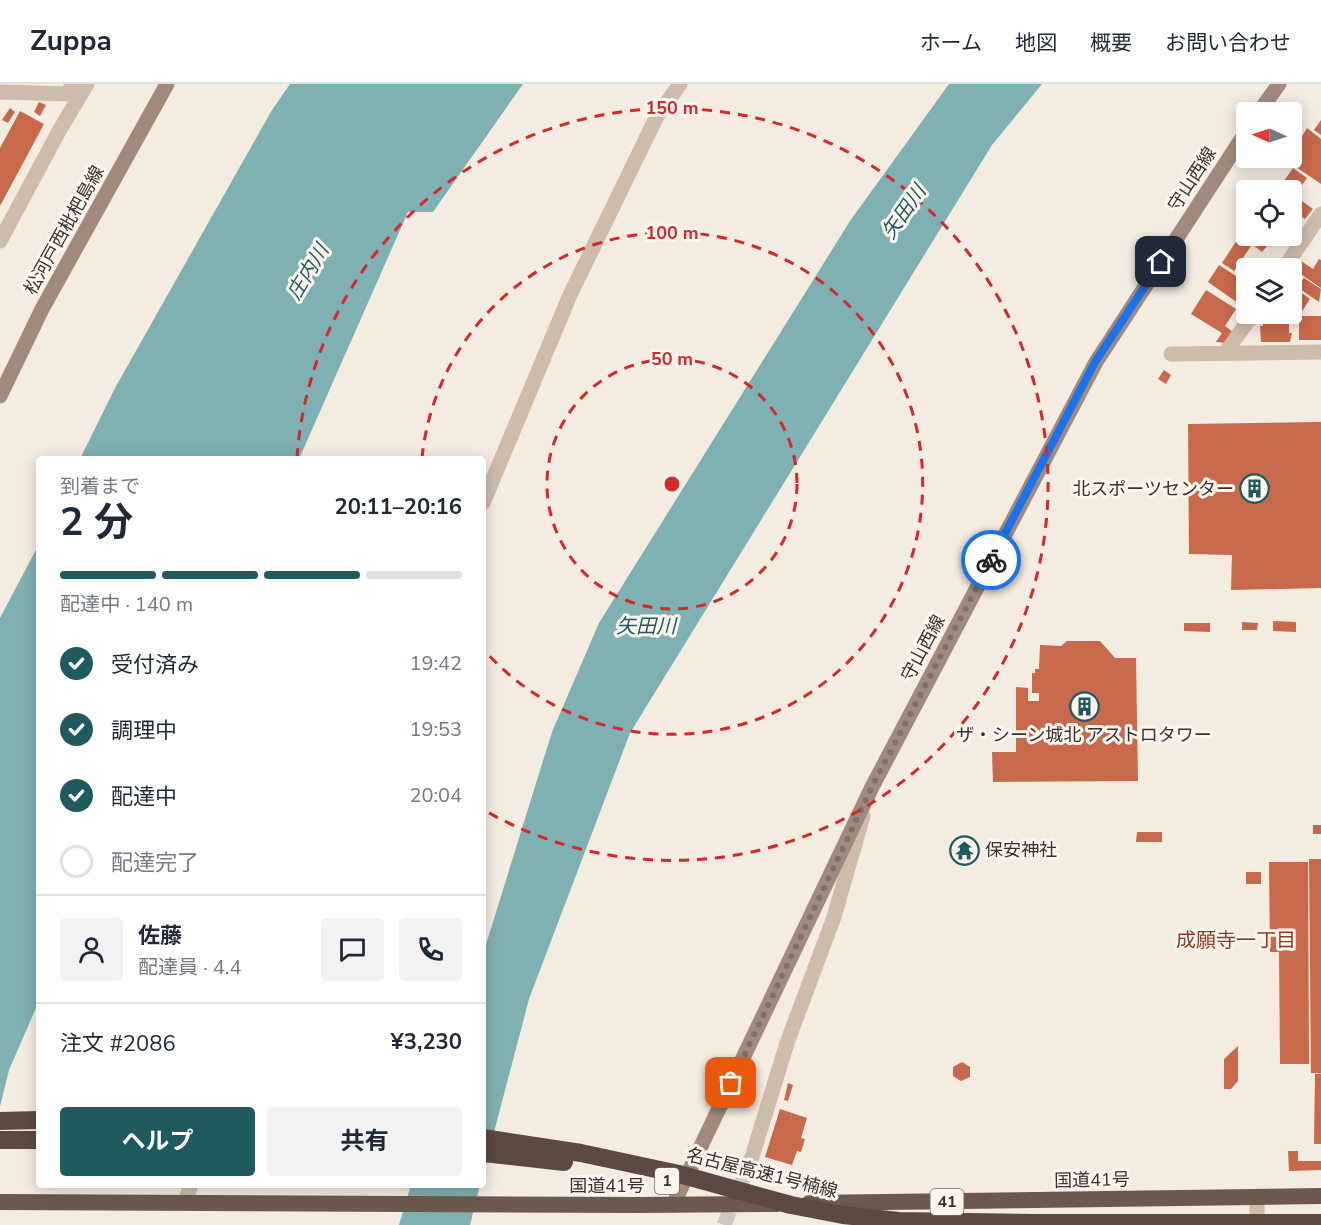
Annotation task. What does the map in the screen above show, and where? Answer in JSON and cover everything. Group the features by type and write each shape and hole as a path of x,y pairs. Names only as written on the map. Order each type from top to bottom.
{"highway":[{"path":"0,1121 36,1120"},
{"name":"名古屋高速1号楠線","path":"486,1138 580,1153 679,1174 790,1205 843,1215 899,1221 1321,1223"},
{"path":"0,1140 36,1140"},
{"name":"名古屋高速1号楠線","path":"486,1153 578,1164 676,1183 789,1213 847,1225"},
{"name":"国道41号","path":"0,1202 673,1205 1321,1196"}],"main road":[{"name":"松河戸西枇杷島線","path":"0,396 42,309 167,84"},
{"path":"1266,102 1279,84"},
{"name":"守山西線","path":"673,1205 872,787 1095,362 1236,147"}],"street":[{"path":"486,495 570,295 657,116 680,84"},
{"path":"0,92 78,89 59,131 0,241"},
{"path":"1291,258 1321,214"},
{"path":"1226,352 1245,324"},
{"path":"1171,354 1321,352"},
{"path":"752,1157 787,1043 834,917 872,787"},
{"path":"190,1188 192,1202"},
{"path":"1257,1197 1257,1225"}],"water":[{"name":"庄内川","path":"290,84 523,84 433,212 408,212 300,456 81,456 115,388 272,110"},
{"name":"矢田川","path":"949,84 1042,84 992,145 630,733 529,999 486,1163 486,944 552,732 599,623 850,221"},
{"path":"36,550 36,1008 9,1070 0,1106 0,618"},
{"path":"410,1188 479,1188 470,1225 399,1225"}],"building":[{"path":"39,102 46,105 40,116 34,112"},
{"path":"10,108 15,112 8,123 2,120"},
{"path":"20,111 44,124 0,206 0,148"},
{"path":"1321,120 1321,135 1314,130"},
{"path":"1307,128 1321,139 1321,184 1297,168 1302,168 1302,136"},
{"path":"1293,168 1307,178 1302,185 1302,180 1285,180"},
{"path":"1302,201 1313,209 1305,219 1302,217"},
{"path":"1236,242 1236,246 1251,246 1243,258 1236,258 1234,271 1222,263"},
{"path":"1254,246 1267,246 1262,252"},
{"path":"1319,259 1321,260 1321,288 1302,275 1302,262 1313,269"},
{"path":"1219,265 1236,276 1236,302 1208,282"},
{"path":"1304,278 1321,289 1319,302 1302,290"},
{"path":"1206,290 1236,309 1225,326 1233,332 1226,343 1216,342 1222,333 1191,314"},
{"path":"1302,293 1310,299 1302,311"},
{"path":"1302,316 1321,316 1321,340 1299,340 1299,324 1302,324"},
{"path":"1263,324 1289,324 1289,333 1292,333 1290,342 1261,342 1260,326"},
{"path":"1164,370 1171,375 1166,384 1158,379"},
{"name":"北スポーツセンター","path":"1321,422 1321,588 1231,590 1232,555 1189,554 1188,424"},
{"path":"1273,621 1296,622 1296,632 1273,631"},
{"path":"1242,622 1258,623 1257,630 1242,630"},
{"path":"1184,623 1210,623 1210,632 1184,631"},
{"name":"ザ・シーン城北 アストロタワー","path":"1067,641 1100,641 1115,658 1136,658 1138,781 993,782 992,752 1016,752 1016,687 1028,688 1028,701 1039,701 1039,693 1032,693 1032,673 1035,673 1035,669 1039,669 1040,645 1061,646"},
{"path":"1313,825 1321,825 1321,834 1313,834"},
{"path":"1137,832 1162,832 1162,842 1136,842"},
{"path":"1309,859 1321,859 1321,1073 1311,1073"},
{"path":"1269,862 1308,862 1309,1064 1280,1064 1279,952 1270,952"},
{"path":"1246,872 1261,872 1261,884 1246,884"},
{"path":"1238,1046 1238,1081 1231,1089 1224,1089 1224,1059"},
{"path":"962,1062 970,1067 970,1077 961,1081 953,1076 953,1067"},
{"path":"1315,1074 1321,1074 1321,1144 1314,1144"},
{"path":"788,1083 793,1085 788,1101 784,1100"},
{"path":"780,1109 807,1118 801,1138 805,1139 801,1152 797,1151 792,1165 765,1157"},
{"path":"1288,1151 1298,1151 1298,1161 1321,1161 1321,1170 1289,1171"}],"tunnel":[{"path":"724,1225 752,1157"}],"way so far":[{"path":"731,1083 872,787 991,560"}],"place":[{"name":"北スポーツセンター","path":"1255,489"},
{"name":"ザ・シーン城北 アストロタワー","path":"1084,706"},
{"name":"保安神社","path":"964,850"}],"district":[{"name":"成願寺一丁目","path":"1236,940"}],"route":[{"path":"991,560 1095,362 1161,262"}]}
